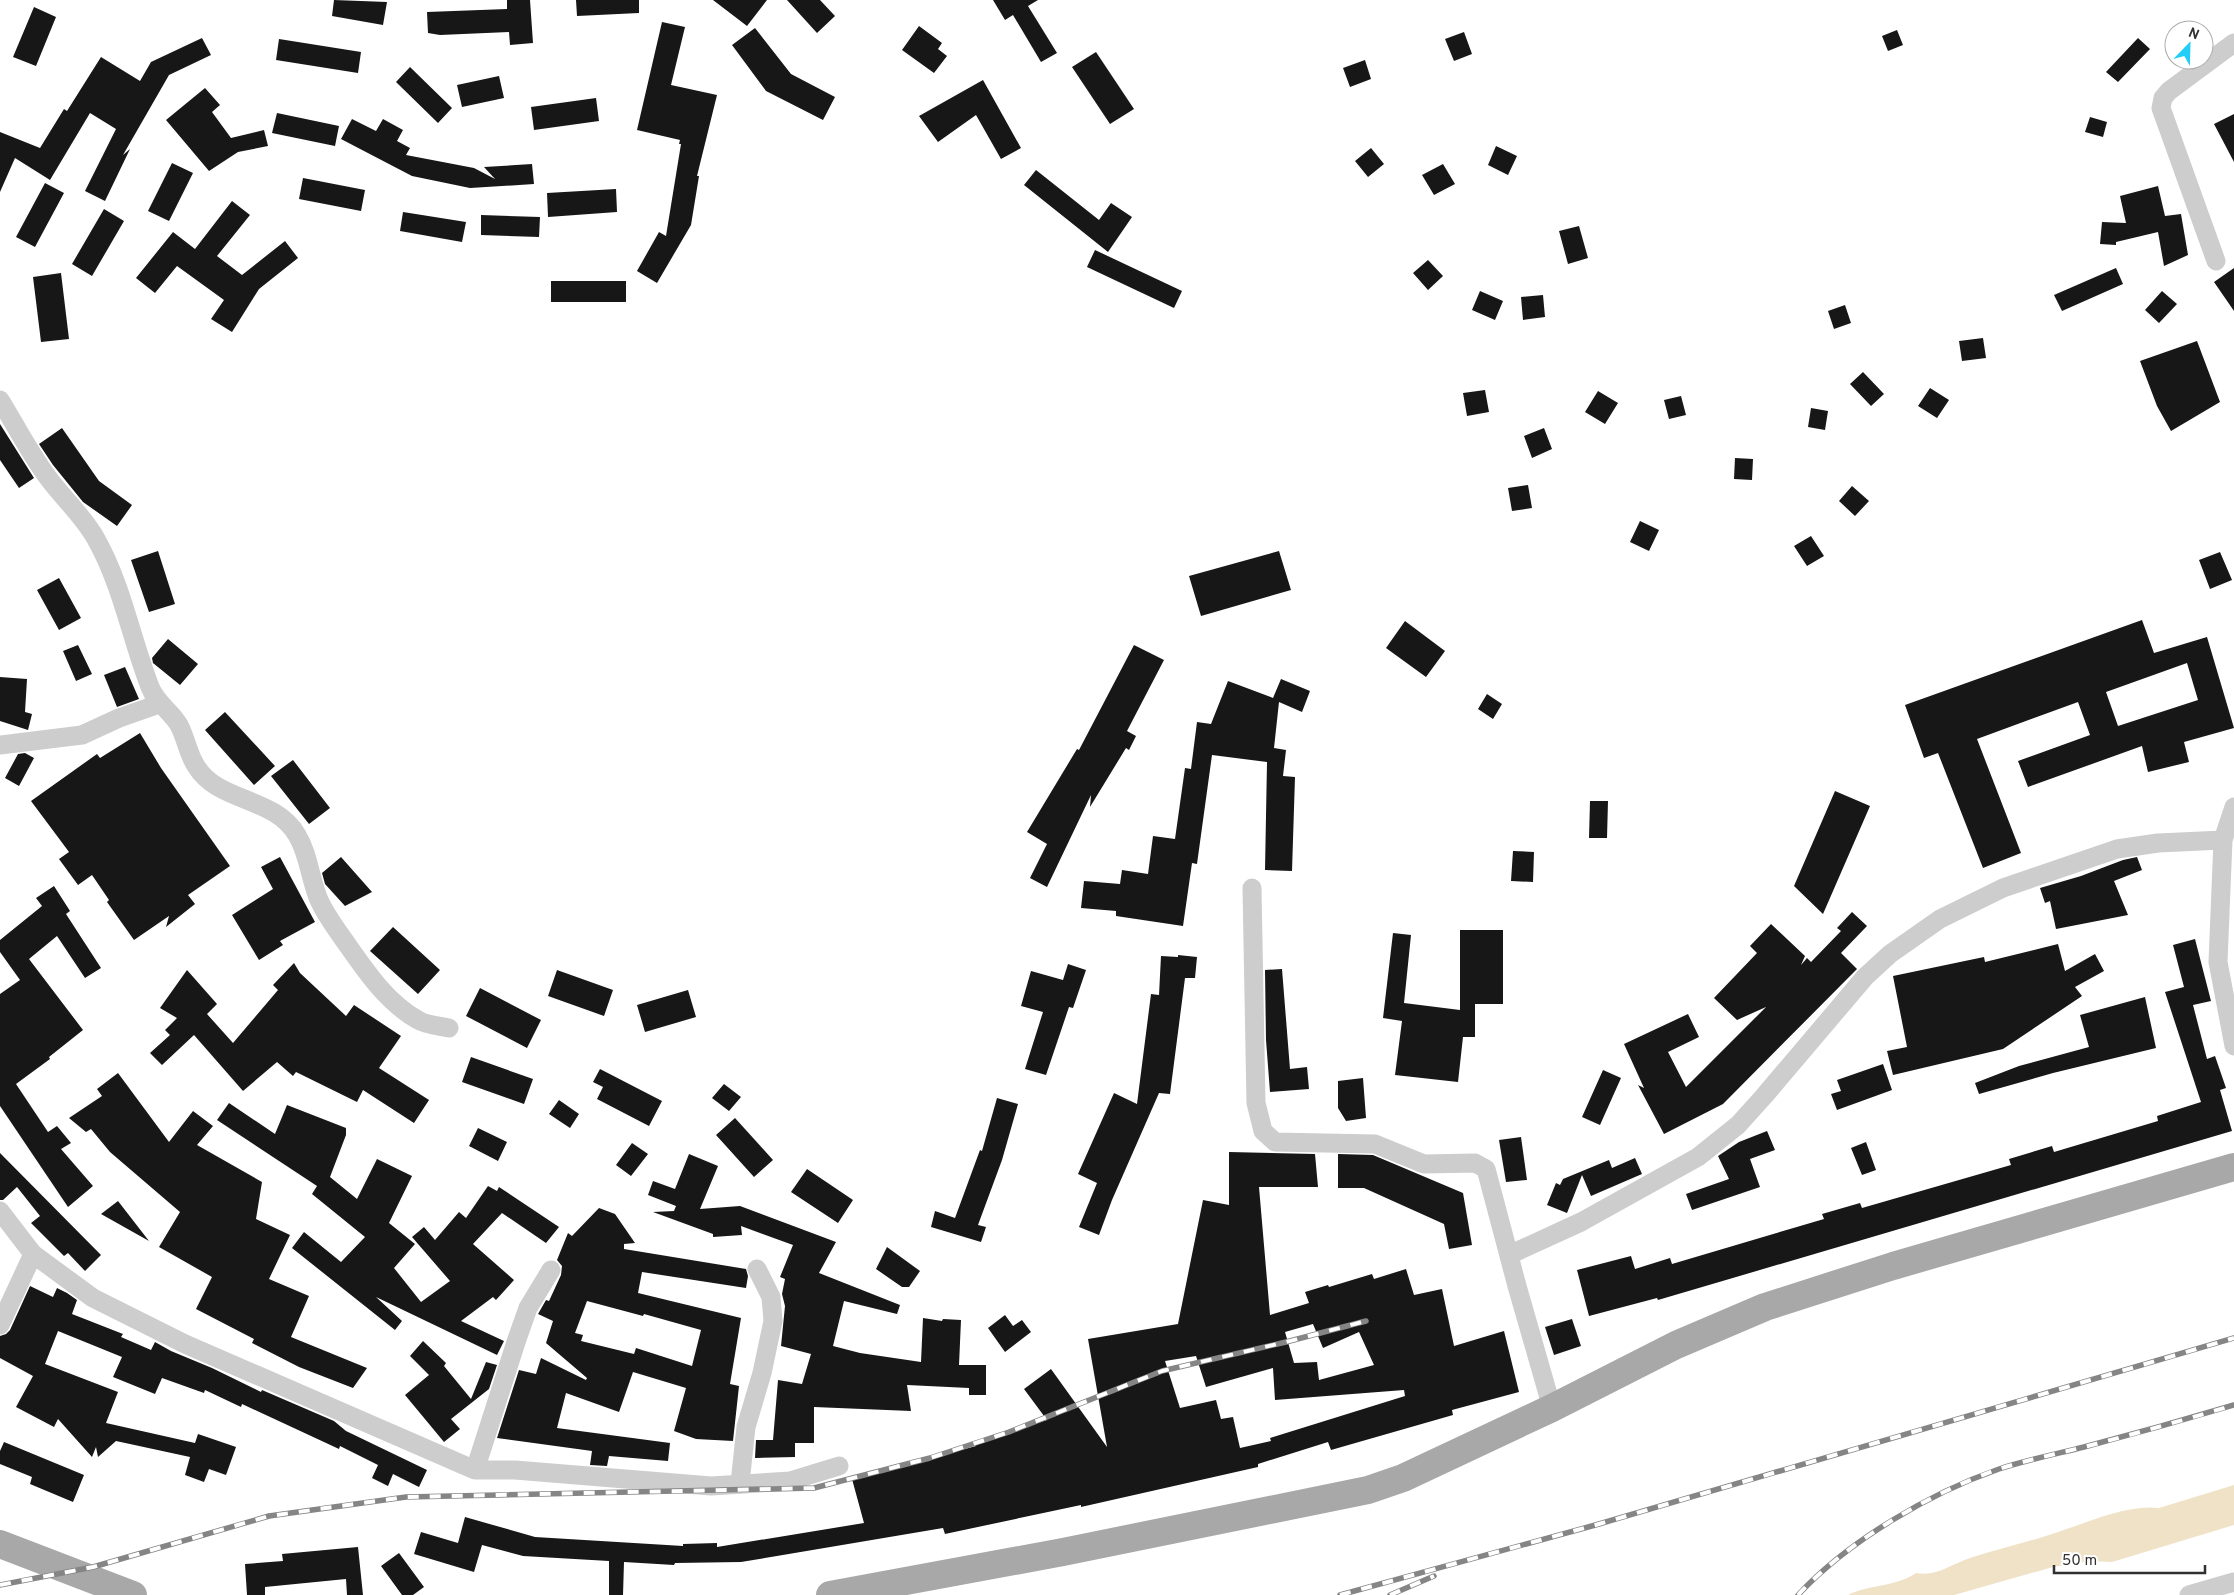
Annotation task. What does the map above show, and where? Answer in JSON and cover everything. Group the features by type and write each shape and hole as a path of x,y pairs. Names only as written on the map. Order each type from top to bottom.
{"main road":[{"path":"830,1595 1062,1552 1368,1490 1403,1478 1552,1408 1676,1346 1765,1307 1893,1266 2234,1167"},
{"path":"0,1544 133,1595"}],"street":[{"path":"2216,261 2161,108 2163,98 2169,91 2234,43"},
{"path":"0,400 13,425 48,477 95,538 106,560 129,621 150,688 159,704 178,724 196,766 206,779 227,791 257,803 286,820 297,834 304,849 318,899 328,917 372,980 398,1006 419,1021 449,1028"},
{"path":"0,745 82,735 119,718 159,704"},
{"path":"2234,807 2223,840 2218,962 2234,1046"},
{"path":"1509,1255 1581,1222 1698,1157 1738,1125 1765,1096 1865,977 1890,954 1940,919 2002,888 2117,849 2158,843 2223,840"},
{"path":"1252,888 1256,1103 1263,1131 1275,1142 1375,1144 1424,1164 1475,1163 1486,1169 1552,1408"},
{"path":"0,1211 34,1254 93,1298 185,1344 475,1470 515,1470 711,1486 790,1481 839,1466"},
{"path":"0,1325 34,1254"},
{"path":"740,1483 746,1427 762,1372 773,1320 771,1297 756,1269"},
{"path":"475,1470 528,1308 551,1270"},
{"path":"2189,1595 2234,1582"}],"shaded area":[{"path":"2234,1485 2234,1525 2112,1562 2089,1561 2053,1567 1954,1595 1848,1595 1856,1591 1900,1581 1916,1573 1937,1572 1970,1558 2119,1512 2133,1509 2159,1508"}],"building":[{"path":"334,0 387,2 383,25 332,16"},
{"path":"507,0 530,0 533,43 510,45 509,32 440,35 428,33 427,12 507,9"},
{"path":"576,0 639,0 639,13 577,16"},
{"path":"713,0 767,0 747,26"},
{"path":"787,0 820,0 835,16 817,33"},
{"path":"993,0 1038,0 1028,6 1057,53 1041,62 1013,15 1005,20"},
{"path":"34,7 56,17 36,66 13,57"},
{"path":"662,22 685,27 671,85 717,95 697,176 699,176 691,225 657,283 637,271 659,232 666,236 681,144 679,144 680,140 637,130"},
{"path":"919,26 942,43 938,49 947,56 934,73 902,50"},
{"path":"755,28 791,74 835,97 823,120 766,91 732,45"},
{"path":"1897,30 1903,45 1888,51 1882,36"},
{"path":"1464,32 1472,54 1454,61 1445,39"},
{"path":"202,38 211,55 169,75 123,155 130,149 105,201 85,191 116,129 90,113 50,180 15,158 0,192 0,132 40,148 64,109 67,111 101,57 140,81 151,62"},
{"path":"2138,38 2150,49 2118,82 2106,72"},
{"path":"279,39 361,52 358,73 276,60"},
{"path":"1096,52 1134,109 1110,124 1072,67"},
{"path":"1365,60 1371,79 1350,87 1343,68"},
{"path":"410,67 452,108 438,123 396,82"},
{"path":"499,76 504,98 462,107 457,85"},
{"path":"983,80 1021,148 1001,159 976,115 938,142 919,116"},
{"path":"205,88 220,105 212,112 231,138 264,130 268,146 238,152 209,171 166,120"},
{"path":"596,98 599,121 534,130 531,107"},
{"path":"277,113 339,126 335,146 272,133"},
{"path":"2234,114 2234,162 2214,124"},
{"path":"2090,117 2107,122 2103,137 2085,132"},
{"path":"352,119 376,131 383,119 403,130 397,141 410,148 406,155 474,168 495,179 484,167 532,164 534,184 470,188 412,176 341,139"},
{"path":"1496,146 1517,156 1508,175 1488,165"},
{"path":"1371,148 1384,164 1368,177 1355,161"},
{"path":"172,163 193,173 169,221 148,211"},
{"path":"1443,164 1455,184 1434,195 1422,175"},
{"path":"1036,170 1099,220 1111,203 1132,217 1108,252 1024,185"},
{"path":"303,178 365,190 361,211 299,199"},
{"path":"45,183 64,193 35,247 16,237"},
{"path":"2158,186 2165,216 2181,214 2188,255 2164,266 2158,232 2116,242 2116,245 2100,244 2102,222 2126,223 2120,196"},
{"path":"616,189 617,212 548,217 547,193"},
{"path":"232,201 250,215 217,256 242,275 285,241 298,258 259,289 232,332 211,319 224,300 177,266 155,293 136,278 173,232 195,249"},
{"path":"104,209 124,221 92,276 72,264"},
{"path":"403,212 466,222 462,242 400,231"},
{"path":"481,215 540,217 539,237 481,235"},
{"path":"1579,226 1588,258 1568,264 1559,231"},
{"path":"1095,250 1182,291 1174,308 1087,267"},
{"path":"1428,260 1443,276 1428,290 1413,273"},
{"path":"2116,268 2123,284 2062,311 2054,295"},
{"path":"2234,268 2234,311 2214,282"},
{"path":"61,273 69,339 41,342 33,277"},
{"path":"551,281 626,281 626,302 551,302"},
{"path":"1480,291 1503,301 1495,320 1472,310"},
{"path":"2162,291 2177,304 2159,323 2145,310"},
{"path":"1543,295 1545,317 1523,320 1521,297"},
{"path":"1845,305 1851,323 1834,329 1828,311"},
{"path":"1983,338 1986,358 1962,361 1959,341"},
{"path":"2197,341 2220,402 2171,431 2157,406 2140,361"},
{"path":"1863,372 1884,394 1871,406 1850,384"},
{"path":"1930,388 1949,400 1937,418 1918,406"},
{"path":"1485,390 1489,412 1467,416 1463,393"},
{"path":"1598,391 1618,403 1605,424 1585,412"},
{"path":"1681,396 1686,415 1669,419 1664,400"},
{"path":"1811,408 1828,411 1825,430 1808,427"},
{"path":"0,424 34,478 19,488 0,460"},
{"path":"62,428 99,481 132,505 117,526 83,502 53,465 39,444"},
{"path":"1544,428 1552,449 1532,458 1524,436"},
{"path":"1735,458 1753,459 1752,480 1734,479"},
{"path":"1528,485 1532,508 1512,511 1508,488"},
{"path":"1852,486 1869,501 1855,516 1839,501"},
{"path":"1640,521 1659,530 1649,551 1630,542"},
{"path":"1811,536 1824,556 1807,566 1794,546"},
{"path":"158,551 175,604 149,612 131,560"},
{"path":"1279,551 1291,590 1201,616 1189,576"},
{"path":"2220,552 2232,580 2210,589 2199,560"},
{"path":"59,578 81,618 59,630 37,590"},
{"path":"2142,620 2154,653 2207,637 2234,728 2184,742 2189,762 2148,772 2142,746 2028,787 2018,761 2090,735 2078,702 1977,739 2021,853 1983,868 1938,753 1924,758 1905,705","holes":["2187,663 2198,700 2118,726 2106,692"]},
{"path":"1405,621 1445,651 1426,677 1386,648"},
{"path":"168,639 198,664 180,685 153,663 152,658"},
{"path":"78,645 92,674 76,681 63,651"},
{"path":"1134,645 1164,660 1127,731 1136,736 1129,750 1126,748 1090,807 1091,795 1047,887 1030,878 1047,844 1027,832 1077,749 1079,750"},
{"path":"125,667 139,699 117,707 104,675"},
{"path":"0,677 27,679 25,712 32,714 28,730 0,721"},
{"path":"1281,679 1310,691 1302,712 1279,702 1274,748 1286,750 1283,776 1295,777 1292,871 1265,870 1267,762 1212,755 1197,864 1192,863 1183,926 1116,916 1116,911 1081,908 1084,881 1120,884 1122,870 1148,874 1153,836 1175,839 1185,768 1191,769 1197,722 1211,724 1228,681 1273,698"},
{"path":"1487,694 1502,704 1493,719 1478,709"},
{"path":"225,712 275,766 254,785 205,730"},
{"path":"140,733 161,768 230,866 188,895 195,904 166,927 169,916 134,940 107,902 109,900 92,875 78,885 59,859 69,852 31,801 97,754 100,758"},
{"path":"25,753 34,758 19,786 5,778 18,754"},
{"path":"293,760 330,808 309,824 271,776"},
{"path":"1835,791 1870,806 1823,914 1794,886"},
{"path":"1590,801 1608,801 1607,838 1589,838"},
{"path":"1513,851 1534,852 1533,882 1511,881"},
{"path":"280,857 315,922 280,941 283,945 259,960 232,915 273,889 261,867"},
{"path":"341,857 372,892 345,906 325,884 322,873"},
{"path":"2137,857 2142,870 2114,881 2128,915 2056,929 2050,901 2045,903 2040,888"},
{"path":"54,886 70,911 66,914 101,968 85,978 57,936 29,959 83,1030 49,1057 50,1059 16,1084 48,1132 57,1126 71,1143 61,1149 93,1186 68,1207 0,1106 0,994 20,980 0,952 0,940 42,906 36,898"},
{"path":"1852,912 1867,926 1841,953 1857,969 1723,1104 1664,1134 1638,1085 1644,1088 1624,1044 1688,1014 1699,1037 1668,1052 1686,1087 1766,1007 1737,1020 1714,998 1757,953 1750,946 1771,924 1805,956 1801,965 1807,958 1811,962 1841,931 1837,928"},
{"path":"393,927 440,970 418,994 370,951"},
{"path":"1460,930 1503,930 1503,1004 1475,1004 1475,1037 1463,1037 1458,1082 1395,1075 1402,1021 1383,1018 1393,933 1411,935 1404,1003 1460,1010"},
{"path":"2195,939 2211,1001 2193,1005 2207,1059 2215,1056 2226,1088 2220,1090 2232,1131 1658,1300 1657,1298 1589,1316 1577,1270 1631,1256 1635,1269 1670,1258 1672,1264 1824,1219 1822,1214 1860,1203 1862,1208 2011,1165 2009,1159 2052,1146 2054,1152 2158,1121 2157,1116 2201,1102 2165,992 2184,987 2173,945"},
{"path":"2058,944 2065,971 2095,954 2104,971 2075,987 2082,996 2003,1049 1893,1075 1887,1051 1907,1047 1893,976 1984,957 1985,962"},
{"path":"1178,955 1197,957 1195,978 1185,978 1170,1094 1159,1093 1112,1200 1099,1235 1079,1227 1097,1183 1078,1174 1114,1093 1137,1104 1151,994 1159,995 1161,956 1178,957"},
{"path":"294,963 300,973 346,1016 354,1005 401,1036 379,1068 429,1100 414,1123 363,1090 357,1102 296,1072 293,1076 277,1062 243,1091 194,1035 162,1065 150,1053 170,1035 165,1030 177,1018 160,1008 187,970 217,1004 207,1014 233,1043 278,990 273,985"},
{"path":"1068,964 1086,970 1073,1008 1069,1007 1046,1075 1025,1069 1043,1012 1021,1006 1031,971 1063,980"},
{"path":"1282,969 1290,1069 1307,1067 1309,1089 1270,1092 1266,1040 1265,970"},
{"path":"557,970 613,990 604,1016 548,996"},
{"path":"480,988 541,1020 527,1048 466,1016"},
{"path":"688,990 696,1017 645,1032 637,1005"},
{"path":"2145,997 2156,1048 2053,1073 1979,1094 1975,1083 2019,1066 2089,1047 2080,1015"},
{"path":"471,1057 533,1079 524,1104 462,1082"},
{"path":"1883,1064 1892,1090 1837,1110 1831,1094 1841,1091 1837,1080"},
{"path":"600,1069 662,1101 649,1126 597,1099 603,1087 593,1082"},
{"path":"1603,1070 1621,1078 1600,1125 1582,1117"},
{"path":"118,1073 169,1142 193,1111 213,1126 197,1145 262,1182 256,1219 290,1235 269,1279 309,1296 291,1337 367,1368 353,1388 299,1367 252,1343 254,1339 196,1309 212,1277 159,1247 180,1212 110,1152 91,1129 86,1132 69,1118 102,1096 97,1089"},
{"path":"1363,1078 1366,1118 1346,1121 1338,1108 1338,1081"},
{"path":"724,1084 741,1097 729,1111 712,1098"},
{"path":"997,1098 1018,1104 1002,1160 978,1225 986,1227 981,1242 931,1227 935,1211 955,1218 980,1150 982,1151"},
{"path":"559,1100 579,1114 570,1128 549,1114"},
{"path":"229,1103 275,1134 287,1105 346,1128 346,1135 330,1177 357,1199 377,1159 412,1176 389,1223 415,1244 394,1268 421,1302 450,1281 412,1237 424,1227 435,1240 459,1212 466,1218 488,1186 497,1191 499,1187 559,1227 546,1243 502,1213 473,1244 514,1280 496,1300 493,1297 461,1321 504,1341 497,1355 376,1297 402,1321 395,1330 292,1248 304,1232 341,1262 365,1237 312,1194 317,1186 217,1120"},
{"path":"735,1118 773,1160 754,1177 716,1135"},
{"path":"478,1128 507,1142 498,1161 469,1146"},
{"path":"1767,1131 1775,1150 1750,1159 1760,1187 1692,1210 1686,1194 1729,1179 1718,1156 1739,1142"},
{"path":"1521,1137 1527,1180 1506,1182 1499,1140"},
{"path":"1866,1142 1876,1170 1862,1175 1851,1148"},
{"path":"632,1143 648,1154 631,1176 616,1165"},
{"path":"1229,1152 1315,1154 1318,1187 1259,1187 1270,1315 1309,1303 1305,1292 1372,1274 1374,1279 1406,1269 1414,1295 1442,1289 1454,1346 1504,1331 1519,1392 1452,1410 1453,1415 1331,1450 1328,1442 1258,1464 1258,1467 1081,1507 1081,1505 945,1534 943,1528 741,1562 675,1563 674,1565 624,1562 623,1595 609,1595 609,1561 523,1556 482,1545 474,1572 414,1554 421,1532 458,1543 465,1517 535,1537 683,1546 683,1544 717,1543 717,1547 864,1523 852,1479 976,1446 975,1443 1047,1420 1024,1389 1051,1369 1107,1447 1088,1339 1178,1324 1203,1200 1229,1205","holes":["1313,1324 1323,1348 1359,1332 1374,1365 1319,1380 1317,1362 1294,1363 1285,1332","1196,1356 1206,1387 1273,1368 1275,1400 1404,1390 1405,1396 1270,1438 1271,1441 1240,1448 1233,1417 1221,1419 1216,1400 1180,1408 1165,1361"]},
{"path":"0,1153 101,1255 85,1271 68,1253 64,1256 31,1223 40,1216 17,1187 3,1200 0,1200"},
{"path":"689,1154 718,1166 700,1209 740,1206 836,1242 819,1273 900,1305 897,1314 844,1301 833,1346 860,1353 921,1362 923,1318 942,1321 943,1319 961,1320 959,1365 986,1365 986,1395 969,1395 969,1388 907,1385 911,1411 814,1407 814,1443 795,1443 795,1457 755,1458 756,1440 773,1440 778,1380 802,1384 811,1354 781,1346 785,1306 782,1294 785,1279 780,1277 793,1245 741,1226 742,1235 713,1237 713,1234 653,1212 674,1211 676,1206 648,1195 653,1181 675,1189"},
{"path":"1338,1154 1373,1155 1463,1193 1472,1245 1449,1249 1444,1224 1364,1188 1338,1188"},
{"path":"1635,1158 1642,1174 1591,1196 1582,1175 1567,1213 1547,1205 1556,1183 1560,1185 1563,1179 1609,1160 1612,1168"},
{"path":"807,1169 853,1200 838,1223 791,1192"},
{"path":"118,1201 149,1241 101,1214"},
{"path":"599,1208 615,1214 635,1243 624,1244 624,1249 746,1269 748,1276 746,1288 642,1272 638,1293 741,1318 730,1384 739,1386 733,1441 696,1439 674,1431 686,1388 633,1372 619,1412 566,1393 557,1428 670,1443 668,1461 609,1456 607,1466 590,1465 592,1451 497,1438 519,1370 536,1374 541,1358 586,1380 587,1378 546,1343 553,1321 538,1314 546,1300 549,1301 561,1275 562,1266 557,1260 568,1233 572,1236","holes":["587,1301 643,1316 644,1314 701,1330 692,1366 636,1348 634,1354 581,1341 583,1335 575,1333"]},
{"path":"887,1247 920,1271 909,1287 902,1287 876,1269"},
{"path":"30,1286 53,1297 57,1288 67,1293 77,1300 72,1314 123,1334 121,1337 151,1350 155,1342 261,1392 262,1390 334,1421 346,1431 427,1470 419,1487 393,1474 388,1486 372,1478 378,1465 340,1446 339,1449 242,1404 241,1407 205,1390 204,1393 162,1378 155,1394 113,1377 122,1357 58,1331 45,1364 118,1392 106,1423 195,1443 198,1434 236,1447 226,1475 209,1469 204,1482 185,1475 190,1457 116,1441 98,1457 96,1447 92,1457 58,1419 54,1427 16,1407 33,1376 0,1358 0,1336 10,1330"},
{"path":"1005,1315 1013,1326 1022,1320 1031,1332 1005,1352 988,1328"},
{"path":"1572,1319 1581,1346 1554,1355 1545,1327"},
{"path":"423,1341 446,1363 444,1366 471,1399 486,1362 497,1365 489,1389 451,1419 460,1429 444,1442 405,1395 429,1375 410,1356"},
{"path":"4,1442 84,1475 73,1502 30,1484 32,1477 0,1464 0,1451"},
{"path":"358,1547 363,1595 347,1595 346,1579 265,1587 265,1595 247,1595 245,1564 283,1561 282,1554"},
{"path":"399,1553 424,1587 413,1595 402,1595 381,1566"}],"railway":[{"path":"0,1585 93,1567 269,1516 406,1497 814,1488 930,1458 1009,1432 1162,1371 1366,1321"},
{"path":"1340,1595 1599,1524 2234,1338"},
{"path":"1798,1595 1818,1575 1865,1538 1918,1505 1973,1479 1999,1469 2234,1405"},
{"path":"1390,1595 1434,1576"}]}
